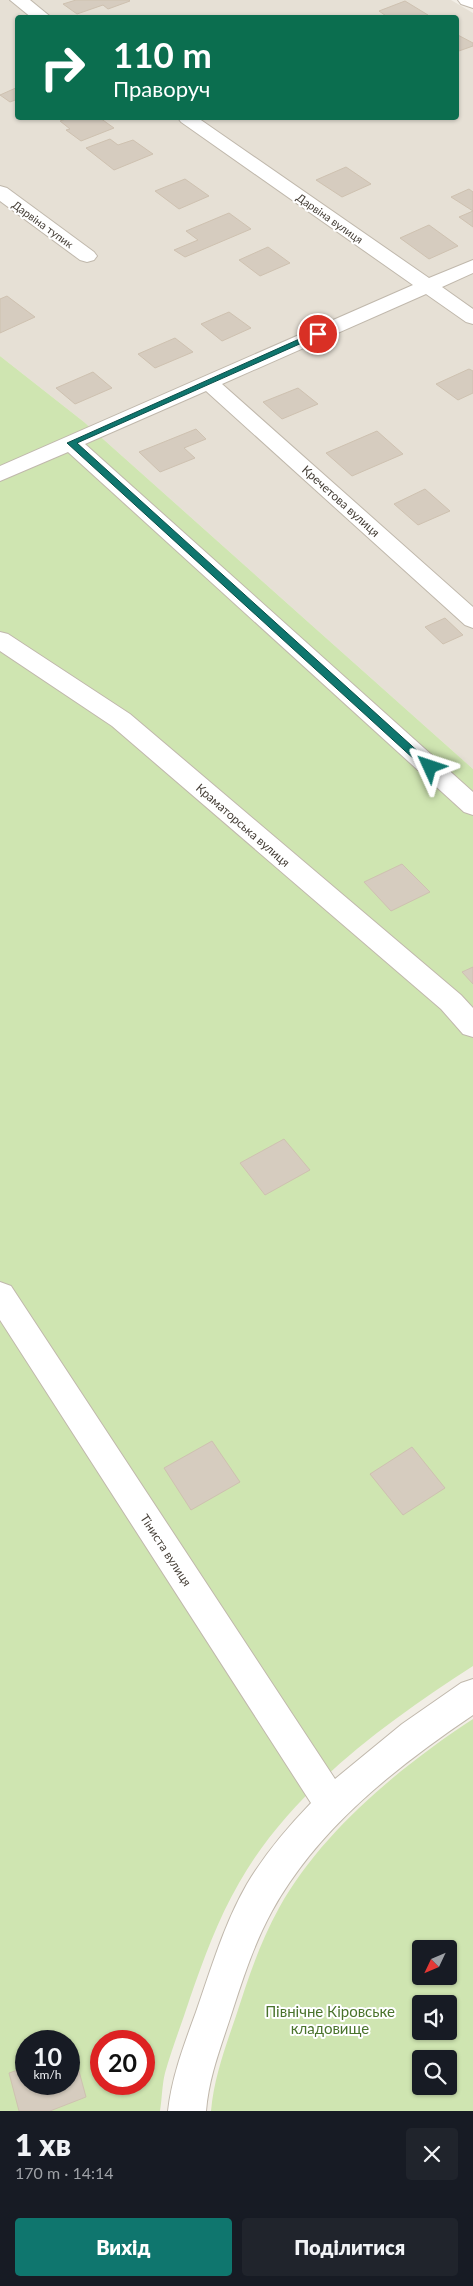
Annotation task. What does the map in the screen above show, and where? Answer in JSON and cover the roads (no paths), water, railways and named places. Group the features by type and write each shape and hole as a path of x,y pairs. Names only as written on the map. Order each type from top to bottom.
{"street":[{"path":"19,0 40,15"},
{"path":"467,0 473,4"},
{"name":"Дарвіна вулиця","path":"190,120 473,318"},
{"name":"Дарвіна тупик","path":"0,192 87,256"},
{"path":"0,474 473,266"},
{"name":"Кречетова вулиця","path":"208,382 473,620"},
{"path":"71,443 473,806"},
{"name":"Краматорська вулиця","path":"0,640 120,720 451,1002 473,1026"},
{"name":"Тіниста вулиця","path":"0,1294 333,1806"},
{"path":"187,2111 191,2081 234,1950 261,1896 294,1848 333,1806 384,1758 439,1717 473,1695"}],"park label":[{"name":"Північне Кіровське кладовище","path":"330,2020"}]}
